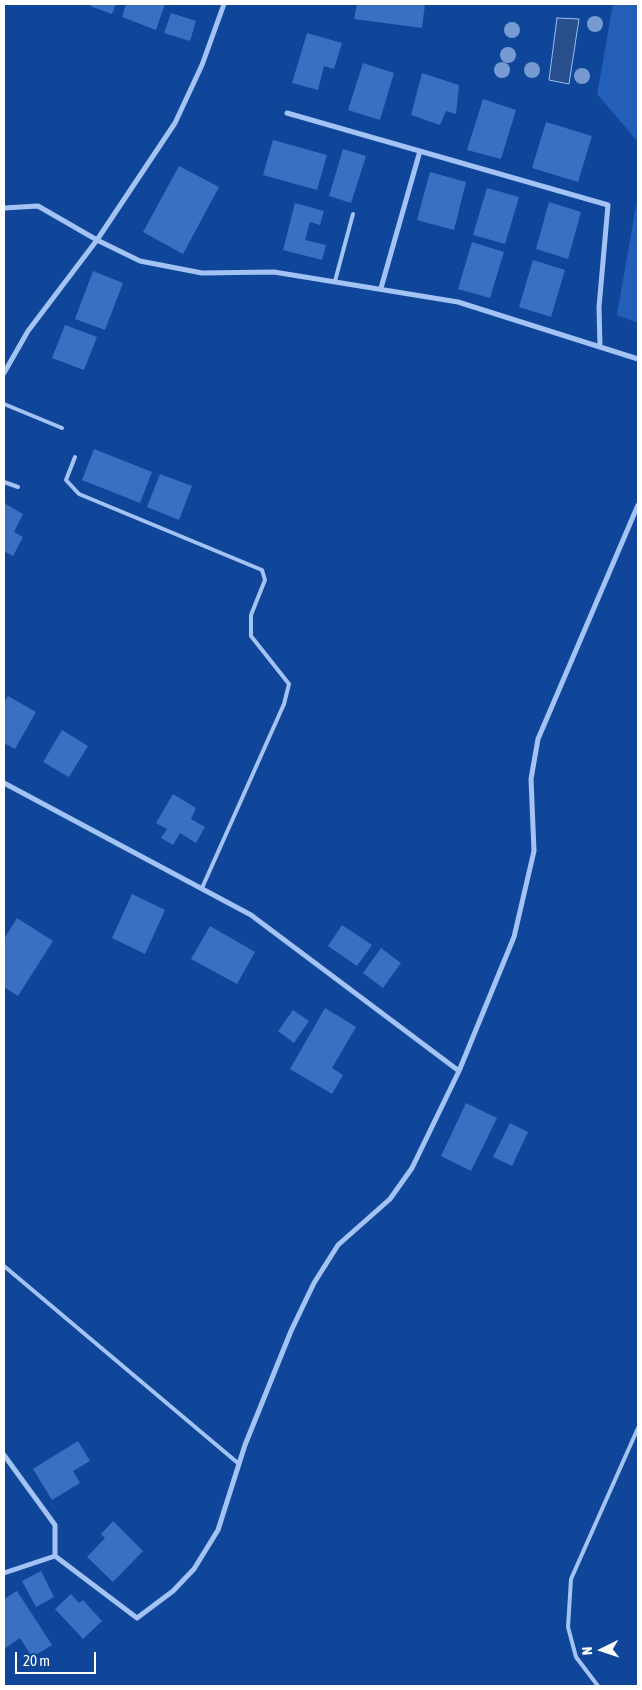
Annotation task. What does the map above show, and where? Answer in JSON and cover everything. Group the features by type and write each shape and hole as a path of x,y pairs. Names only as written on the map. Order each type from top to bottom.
{"street":[{"path":"4,374 28,331 97,240 175,123 202,65 224,4"},
{"path":"286,113 608,205 599,307 600,347"},
{"path":"381,288 420,151"},
{"path":"4,208 38,206 140,262 202,273 274,272 458,302 638,359"},
{"path":"55,1556 137,1618 173,1591 194,1569 218,1530 239,1464 291,1331 314,1282 338,1245 390,1199 412,1168 459,1071 514,937 534,851 531,779 538,739 638,506"},
{"path":"4,783 251,914 459,1071"},
{"path":"4,1455 55,1525 55,1556"},
{"path":"4,1573 55,1556"}],"lane":[{"path":"335,281 353,214"},
{"path":"4,404 62,428"},
{"path":"75,457 66,480 79,494 262,570 265,580 251,615 251,636 289,684 284,704 202,888"},
{"path":"4,482 18,487"},
{"path":"4,1266 239,1464"},
{"path":"598,1686 576,1657 568,1627 571,1579 638,1428"}],"shaded area":[{"path":"613,4 638,4 638,142 597,94"},
{"path":"557,18 579,19 569,84 549,80"},
{"path":"638,194 638,323 617,315"}],"building":[{"path":"91,4 116,4 112,14 90,6"},
{"path":"126,4 165,4 156,30 122,17"},
{"path":"357,4 425,4 422,28 354,19"},
{"path":"171,13 196,21 190,41 164,33"},
{"path":"307,33 342,43 334,69 324,66 318,90 292,83"},
{"path":"363,63 394,73 380,120 348,110"},
{"path":"422,73 459,85 456,114 446,111 440,125 411,115"},
{"path":"483,99 516,110 501,159 467,150"},
{"path":"546,122 592,136 578,182 532,168"},
{"path":"273,140 327,155 317,190 263,175"},
{"path":"343,149 366,156 351,203 329,196"},
{"path":"179,166 219,187 183,254 143,232"},
{"path":"430,172 466,182 454,230 417,220"},
{"path":"487,188 519,197 505,244 473,235"},
{"path":"549,202 581,212 568,259 536,249"},
{"path":"295,203 324,211 320,225 310,222 305,240 326,245 322,260 283,250"},
{"path":"472,242 504,252 490,298 458,289"},
{"path":"533,260 565,270 551,317 519,307"},
{"path":"93,271 123,283 105,330 75,319"},
{"path":"65,325 97,337 84,370 52,358"},
{"path":"94,449 152,472 140,503 82,480"},
{"path":"160,474 192,486 179,520 147,507"},
{"path":"4,503 23,514 14,532 23,537 13,556 4,551"},
{"path":"8,696 36,712 15,749 4,743 4,703"},
{"path":"62,730 88,746 69,777 43,762"},
{"path":"173,794 196,808 191,819 205,827 196,843 180,833 173,845 161,838 167,829 156,823"},
{"path":"132,894 165,910 145,954 112,938"},
{"path":"17,918 53,941 18,996 4,987 4,939"},
{"path":"342,925 372,945 357,966 328,946"},
{"path":"210,926 255,952 237,984 191,959"},
{"path":"381,948 401,963 383,988 363,973"},
{"path":"325,1008 356,1027 332,1068 343,1075 332,1094 290,1069"},
{"path":"293,1010 309,1021 294,1043 278,1031"},
{"path":"466,1103 497,1118 471,1171 441,1156"},
{"path":"510,1123 528,1132 512,1166 493,1157"},
{"path":"78,1441 90,1461 73,1471 80,1483 52,1500 33,1469"},
{"path":"113,1521 143,1551 113,1582 87,1557 105,1538 101,1534"},
{"path":"41,1571 54,1597 36,1607 22,1581"},
{"path":"17,1591 52,1645 32,1657 20,1638 4,1649 4,1599"},
{"path":"71,1594 79,1603 83,1600 102,1621 83,1639 55,1609"}]}
